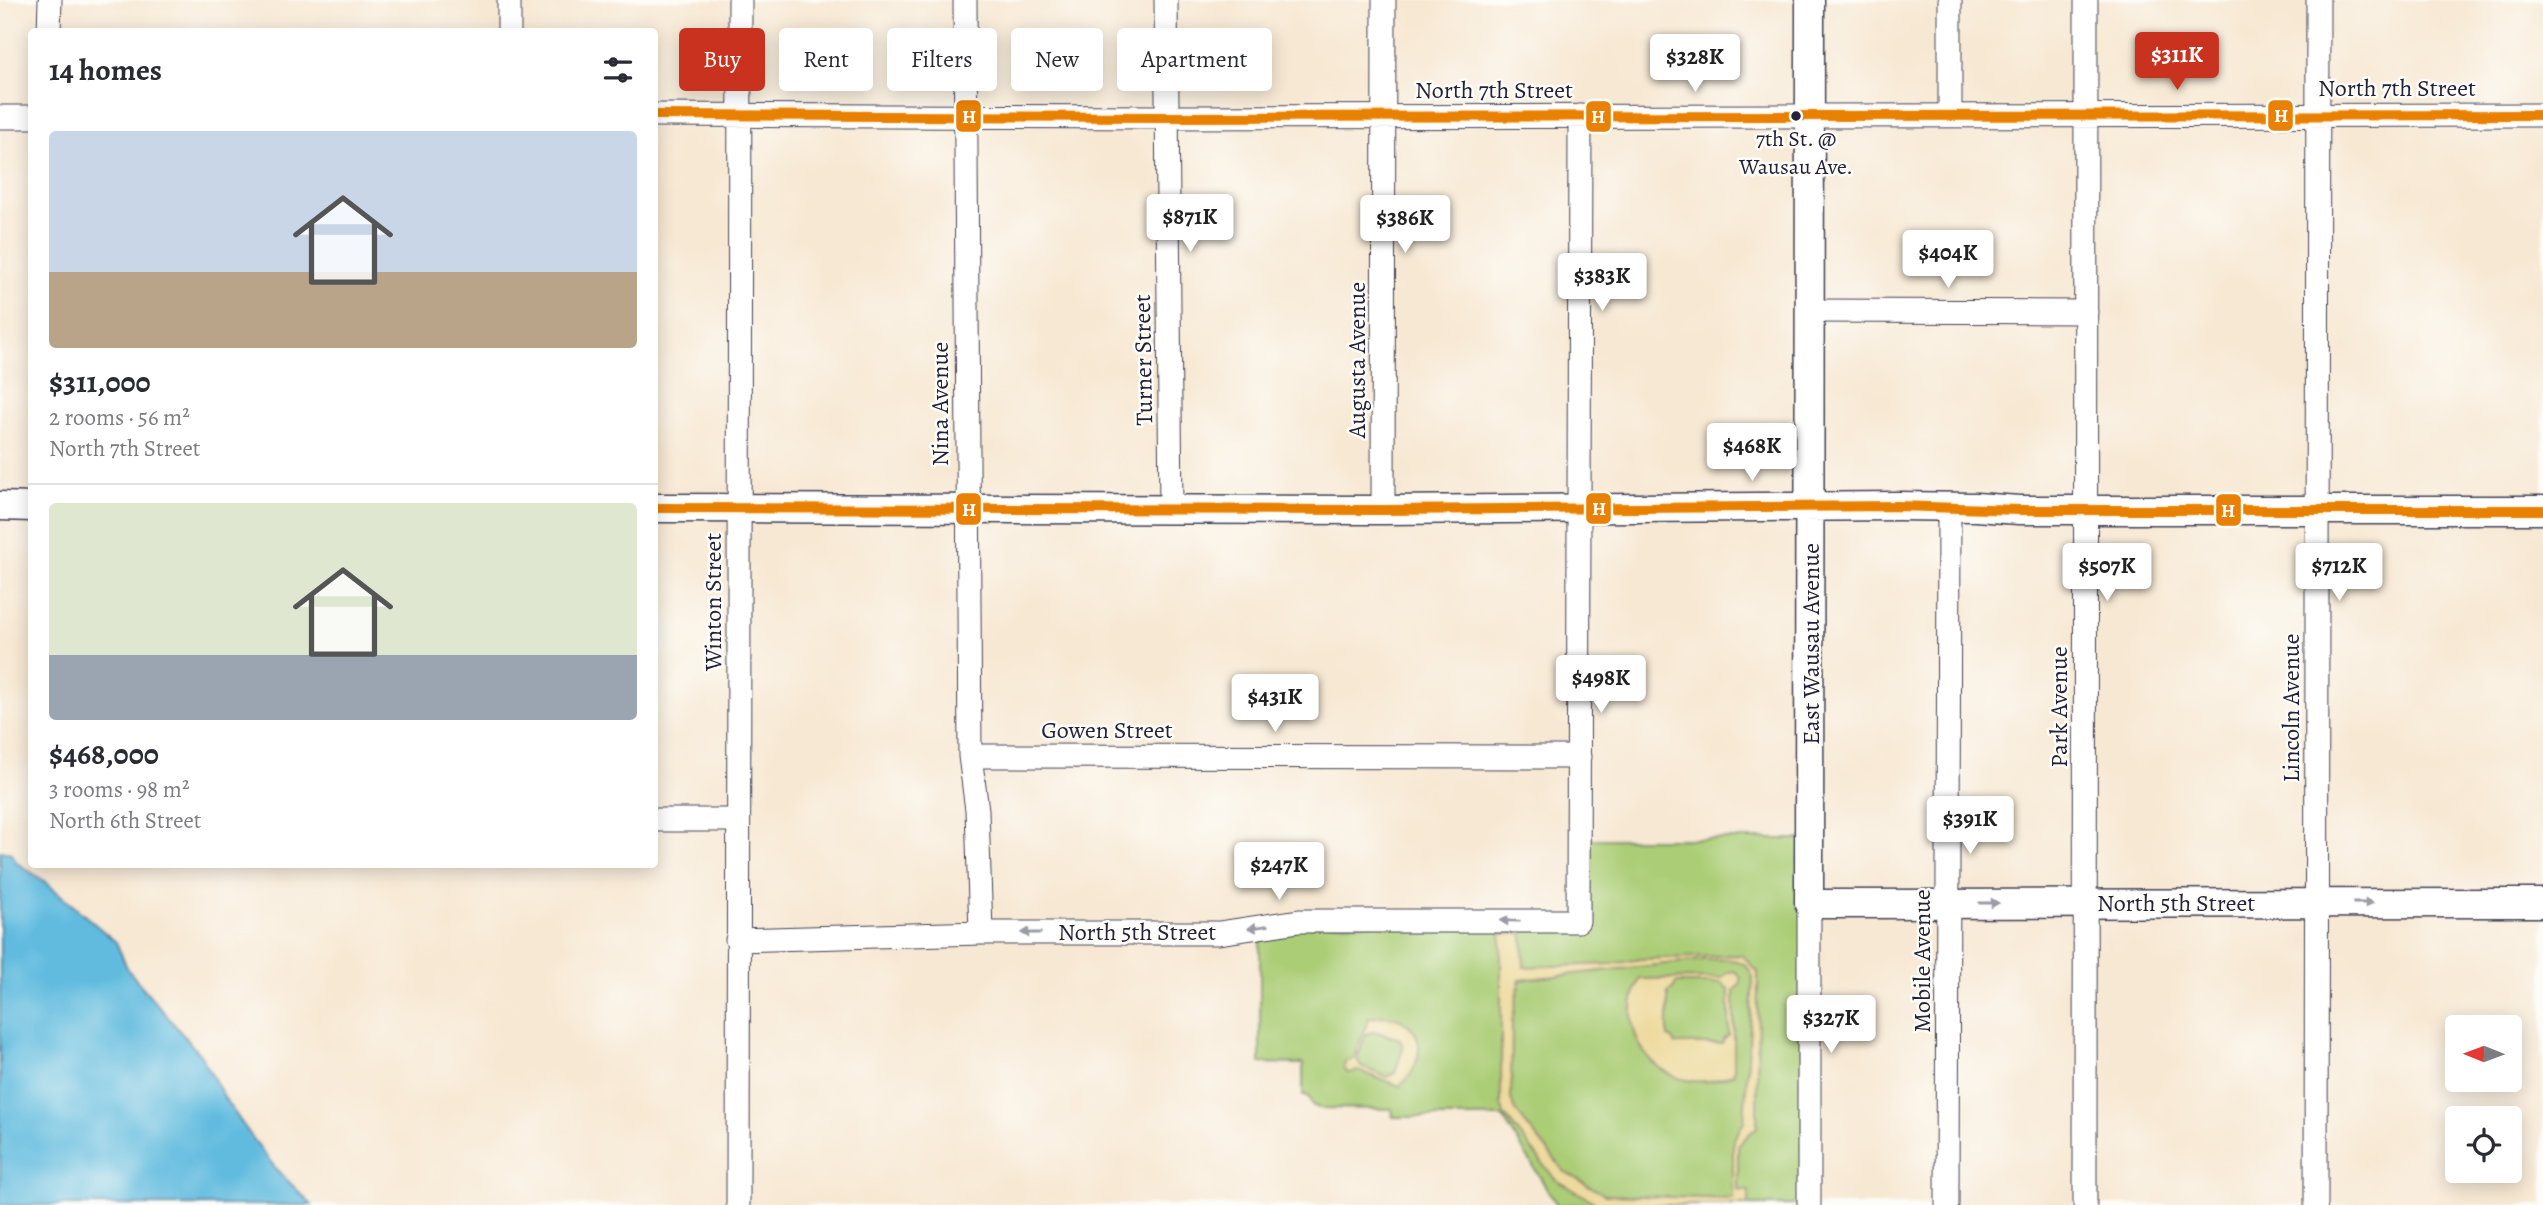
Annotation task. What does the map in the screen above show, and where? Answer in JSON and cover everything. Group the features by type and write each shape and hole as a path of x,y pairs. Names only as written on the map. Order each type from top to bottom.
{"main road":[{"name":"East Wausau Avenue","path":"1810,0 1810,904"},
{"path":"0,506 28,507"},
{"path":"658,508 1383,510 1949,507 2019,510 2543,510"},
{"path":"1811,593 1816,534 1827,520 1925,516 1949,507"},
{"path":"1811,694 1817,750 1818,881 1822,890 1834,898 1872,904"},
{"name":"North 5th Street","path":"1810,904 2543,903"}],"street":[{"path":"49,28 50,0"},
{"path":"509,0 509,28"},
{"name":"Winton Street","path":"738,1205 740,0"},
{"name":"Nina Avenue","path":"965,0 970,756 977,810 981,933"},
{"name":"Turner Street","path":"1166,0 1171,509"},
{"name":"Augusta Avenue","path":"1383,510 1384,0"},
{"path":"1950,0 1950,115"},
{"name":"Park Avenue","path":"2085,1205 2086,0"},
{"name":"Lincoln Avenue","path":"2316,1205 2318,0"},
{"name":"North 7th Street","path":"658,115 2543,115"},
{"path":"1579,757 1580,116"},
{"path":"0,117 28,117"},
{"path":"1810,312 2086,312"},
{"name":"Mobile Avenue","path":"1947,1205 1949,507"},
{"name":"Gowen Street","path":"970,756 1579,757"},
{"name":"North 5th Street","path":"737,940 981,933 1219,933 1299,921 1578,921 1579,757"},
{"path":"658,820 737,820"},
{"name":"East Wausau Avenue","path":"1810,904 1810,1205"}],"green space":[{"path":"1580,839 1810,839 1810,1205 1557,1205 1503,1117 1393,1117 1392,1109 1319,1108 1312,1105 1308,1096 1303,1095 1303,1064 1260,1063 1260,924 1579,922"}],"sand":[{"path":"1501,934 1523,934 1524,967 1742,955 1758,972 1757,1127 1738,1145 1738,1190 1749,1191 1749,1205 1599,1205 1555,1179 1504,1114 1501,1104","holes":["1725,959 1739,962 1750,970 1753,978 1744,1122 1733,1141 1733,1199 1605,1195 1564,1171 1514,1109 1511,1098 1512,1022 1520,980"]},
{"path":"1735,972 1741,981 1734,990 1734,1073 1711,1081 1688,1081 1668,1074 1652,1061 1640,1044 1633,1024 1633,1002 1640,979 1722,978 1726,973","holes":["1676,983 1722,983 1729,990 1729,1036 1722,1044 1676,1044 1668,1037 1668,991 1673,989"]},
{"path":"1384,1016 1398,1019 1409,1025 1415,1033 1419,1054 1409,1076 1400,1086 1358,1071 1348,1073 1344,1068 1345,1062 1353,1059 1369,1018","holes":["1374,1031 1400,1039 1403,1047 1395,1073 1387,1077 1361,1067 1357,1059 1366,1034"]}],"water":[{"path":"0,851 11,853 17,863 43,880 116,942 128,970 201,1056 227,1102 251,1136 277,1170 312,1205 0,1205"}],"transit line":[{"name":"H","path":"658,115 2543,115"},
{"name":"H","path":"658,508 1383,510 1898,506 2019,510 2543,510"}],"place":[{"name":"7th St. @ Wausau Ave.","path":"1796,116"}]}
